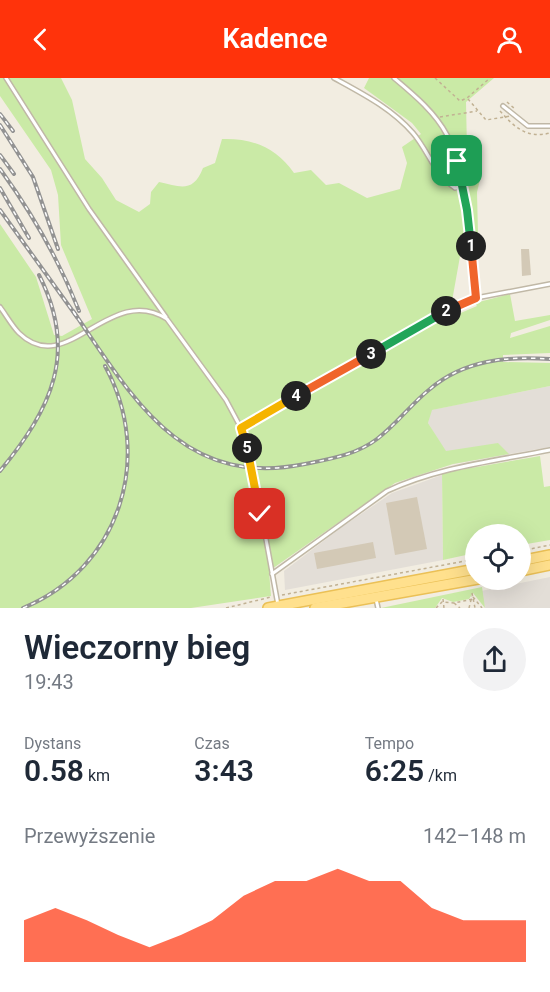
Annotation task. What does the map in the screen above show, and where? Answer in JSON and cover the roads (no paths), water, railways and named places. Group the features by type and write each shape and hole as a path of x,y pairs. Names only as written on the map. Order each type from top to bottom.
{"main road":[{"path":"533,563 550,554"},
{"path":"533,563 550,566"},
{"path":"273,607 465,571"},
{"path":"315,608 465,581"}],"lane":[{"path":"6,78 88,209 220,392 241,428 253,468 272,574 273,607"},
{"path":"334,78 381,103 412,132 442,179 455,188 461,186"},
{"path":"394,78 435,118 448,136 467,210 476,298"},
{"path":"503,106 528,126 550,126"},
{"path":"241,428 452,307 476,298 550,284"},
{"path":"0,307 20,334 37,345 48,346 66,343 128,310 153,310 167,319"},
{"path":"272,574 387,491 409,481 550,450"},
{"path":"376,597 378,608"}],"railway":[{"path":"0,114 13,131"},
{"path":"0,125 33,177 58,249"},
{"path":"0,155 14,174"},
{"path":"0,169 44,237 79,311"},
{"path":"0,188 29,238"},
{"path":"0,210 77,317"},
{"path":"0,471 33,425 54,379 58,355 57,330 51,303 39,275"},
{"path":"73,311 117,375 165,430 193,450 225,463 262,468 305,464 342,456 360,449 384,433 443,379 472,366 518,358 550,359"},
{"path":"23,608 56,590 84,566 105,538 119,506 127,472 127,437 120,401 105,366"}]}
